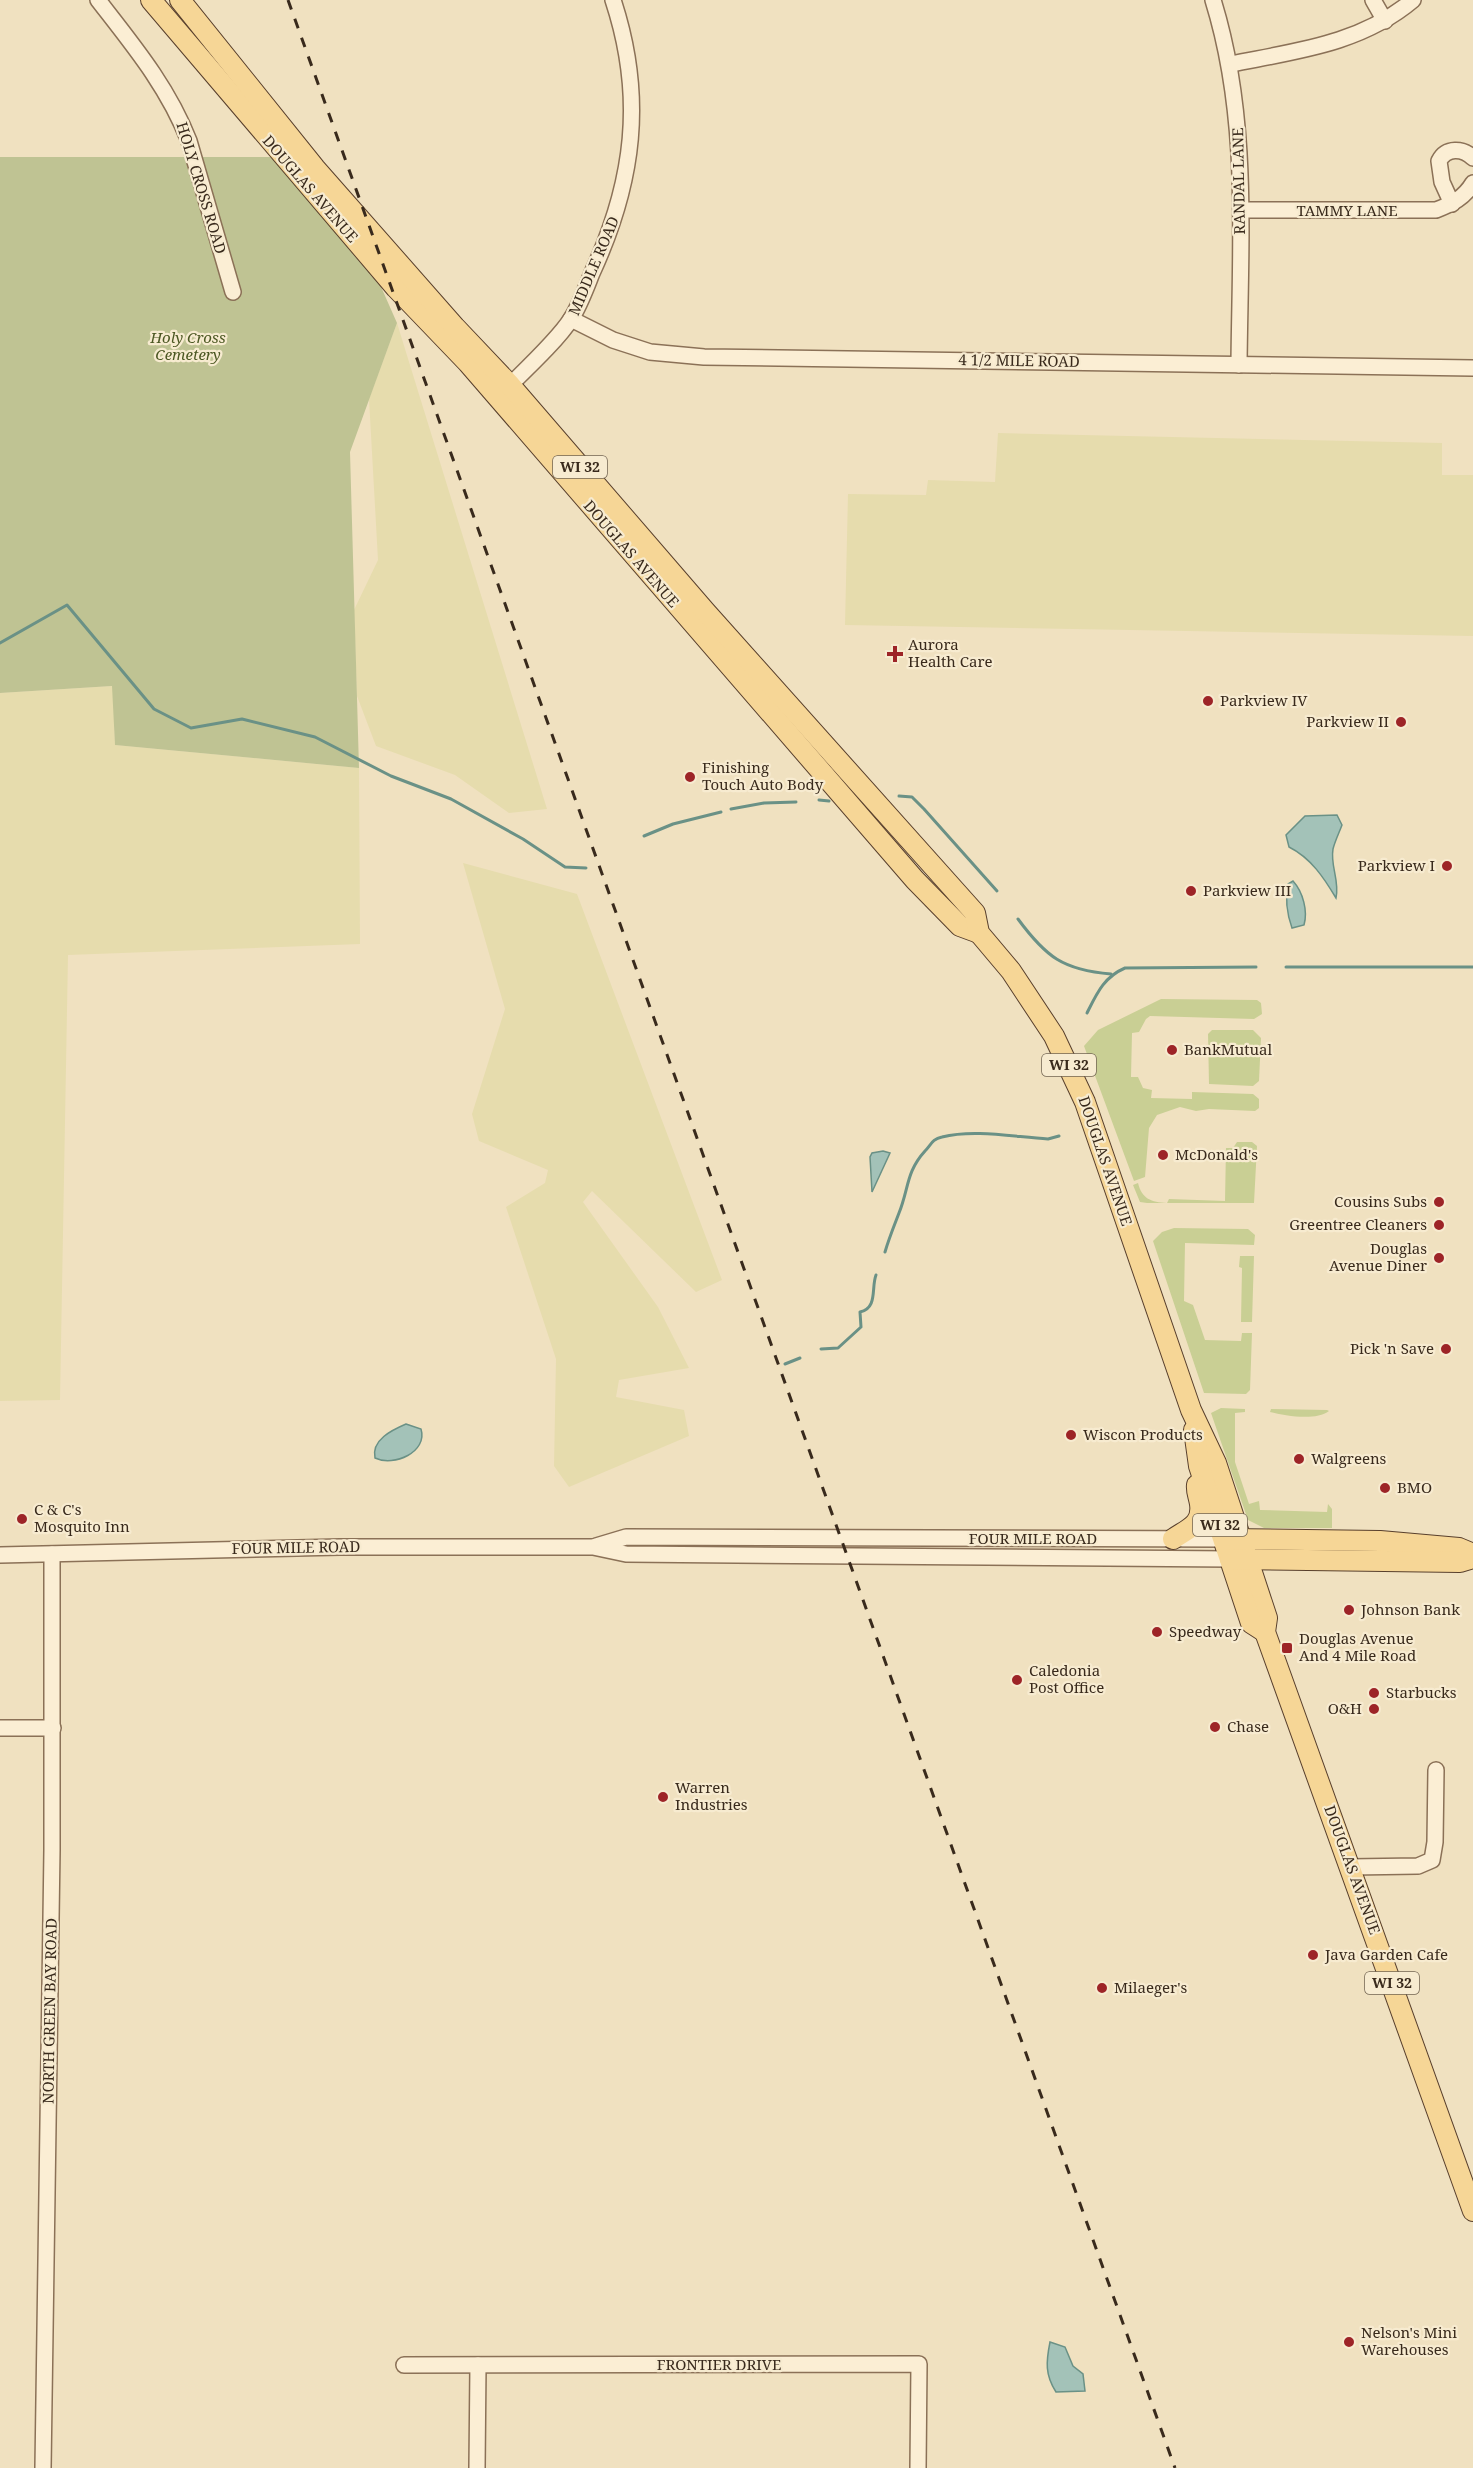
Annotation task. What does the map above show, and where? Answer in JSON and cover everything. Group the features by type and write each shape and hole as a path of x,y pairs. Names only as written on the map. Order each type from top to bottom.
{"main road":[{"name":"DOUGLAS AVENUE","path":"151,0 396,288 468,363 503,391"},
{"name":"DOUGLAS AVENUE","path":"180,0 315,168 455,327 503,391 705,611 975,913 979,933 1034,1003 1071,1069 1085,1102 1191,1410 1216,1463 1239,1559 1251,1623 1265,1632"},
{"name":"DOUGLAS AVENUE","path":"1191,1410 1202,1475 1233,1539"},
{"path":"1173,1539 1186,1533 1199,1517 1200,1504 1196,1487 1202,1475"},
{"name":"FOUR MILE ROAD","path":"1233,1539 1380,1541 1459,1548 1473,1556"},
{"name":"FOUR MILE ROAD","path":"1239,1559 1460,1562 1473,1556"},
{"name":"DOUGLAS AVENUE","path":"1239,1559 1260,1597 1267,1618 1265,1632 1473,2211"},
{"path":"1260,1597 1270,1574 1286,1560"}],"street":[{"name":"HOLY CROSS ROAD","path":"98,0 152,69 179,116 189,141 232,292"},
{"name":"MIDDLE ROAD","path":"503,391 571,319 610,233 625,181 630,150 632,105 629,69 613,0"},
{"name":"RANDAL LANE","path":"1213,0 1231,64 1238,114 1241,210 1239,365"},
{"path":"1373,0 1386,21"},
{"path":"1231,64 1332,43 1386,21 1413,0"},
{"path":"1473,158 1465,152 1456,150 1448,152 1439,161 1442,182 1452,204 1466,194 1473,183"},
{"name":"TAMMY LANE","path":"1241,210 1419,211 1436,210 1452,204"},
{"name":"4 1/2 MILE ROAD","path":"571,319 613,340 650,351 704,357 1473,368"},
{"name":"FOUR MILE ROAD","path":"593,1547 626,1537 1233,1539"},
{"name":"FOUR MILE ROAD","path":"0,1555 340,1546 593,1547 626,1554 1239,1559"},
{"name":"NORTH GREEN BAY ROAD","path":"43,2468 53,1728 52,1554"},
{"path":"0,1728 53,1728"},
{"path":"1351,1867 1418,1866 1432,1860 1435,1842 1436,1770"},
{"name":"FRONTIER DRIVE","path":"478,2365 919,2364 918,2468"},
{"path":"404,2365 478,2365 477,2468"}],"shaded area":[{"path":"397,323 547,809 509,813 455,775 376,746 357,696 354,610 378,560 369,399"},
{"path":"998,433 1442,443 1442,475 1473,475 1473,636 845,625 848,494 926,495 928,480 995,482"},
{"path":"113,686 115,745 359,768 360,944 68,955 60,1400 0,1401 0,693"},
{"path":"463,863 577,894 722,1280 696,1292 592,1191 583,1202 658,1307 689,1368 619,1380 616,1397 684,1410 689,1436 569,1487 554,1466 556,1359 506,1207 545,1183 548,1170 479,1141 472,1114 505,1009"}],"green space":[{"name":"Holy Cross Cemetery","path":"0,157 283,157 378,280 397,323 350,452 359,768 115,745 112,686 0,693"},
{"path":"1161,999 1257,1000 1261,1003 1262,1014 1254,1019 1150,1016 1139,1032 1132,1033 1131,1077 1138,1077 1143,1088 1152,1090 1151,1098 1192,1099 1192,1092 1253,1094 1259,1099 1259,1108 1255,1111 1209,1109 1196,1111 1180,1107 1157,1115 1149,1128 1145,1177 1134,1181 1084,1046 1098,1030"},
{"path":"1212,1030 1253,1030 1261,1038 1259,1081 1253,1086 1209,1084 1208,1034"},
{"path":"1237,1142 1252,1142 1257,1146 1254,1203 1167,1203 1169,1199 1225,1201 1226,1148 1233,1148"},
{"path":"1138,1183 1142,1193 1148,1199 1167,1203 1140,1202 1133,1185"},
{"path":"1174,1228 1248,1229 1255,1235 1254,1245 1185,1243 1184,1301 1193,1305 1205,1340 1241,1341 1242,1333 1252,1333 1250,1390 1246,1394 1204,1393 1153,1241 1162,1232"},
{"path":"1240,1256 1254,1256 1252,1322 1241,1322 1242,1268 1239,1267"},
{"path":"1221,1408 1245,1409 1245,1412 1235,1413 1235,1462 1249,1504 1259,1501 1260,1510 1327,1512 1328,1504 1332,1509 1332,1528 1264,1528 1248,1520 1211,1413"},
{"path":"1271,1409 1329,1411 1317,1416 1301,1417 1270,1412"}],"water":[{"path":"1337,815 1342,825 1332,855 1337,886 1336,898 1322,876 1304,857 1289,847 1286,835 1305,816"},
{"path":"1293,881 1302,896 1305,914 1304,925 1292,928 1287,895 1288,884"},
{"path":"883,1151 890,1153 872,1192 870,1157 872,1153"},
{"path":"406,1424 421,1429 422,1437 415,1451 400,1459 375,1458 379,1441"},
{"path":"1050,2342 1065,2347 1073,2366 1083,2374 1085,2391 1056,2392 1047,2368"}],"waterway":[{"path":"0,643 67,605 154,709 191,728 242,719 315,737 391,776 451,799 523,839 565,867 586,868"},
{"path":"899,796 912,797 997,891"},
{"path":"819,800 829,801"},
{"path":"731,809 764,803 796,802"},
{"path":"644,836 673,824 721,812"},
{"path":"1018,919 1038,943 1057,959 1080,969 1111,974"},
{"path":"1087,1013 1106,981 1125,968 1256,967"},
{"path":"1286,967 1473,967"},
{"path":"885,1252 914,1166 936,1139 967,1134 1048,1139 1059,1136"},
{"path":"821,1349 838,1348 861,1327 860,1312 866,1310 872,1302 876,1275"},
{"path":"785,1364 800,1358"}],"railway":[{"path":"288,0 1175,2468"}],"place":[{"name":"Aurora Health Care","path":"895,654"},
{"name":"Parkview IV","path":"1208,701"},
{"name":"Parkview II","path":"1401,722"},
{"name":"Finishing Touch Auto Body","path":"690,777"},
{"name":"Parkview I","path":"1447,866"},
{"name":"Parkview III","path":"1191,891"},
{"name":"BankMutual","path":"1172,1050"},
{"name":"McDonald's","path":"1163,1155"},
{"name":"Cousins Subs","path":"1439,1202"},
{"name":"Greentree Cleaners","path":"1439,1225"},
{"name":"Douglas Avenue Diner","path":"1439,1258"},
{"name":"Pick 'n Save","path":"1446,1349"},
{"name":"Wiscon Products","path":"1071,1435"},
{"name":"Walgreens","path":"1299,1459"},
{"name":"BMO","path":"1385,1488"},
{"name":"C & C's Mosquito Inn","path":"22,1519"},
{"name":"Johnson Bank","path":"1349,1610"},
{"name":"Speedway","path":"1157,1632"},
{"name":"Douglas Avenue And 4 Mile Road","path":"1287,1648"},
{"name":"Caledonia Post Office","path":"1017,1680"},
{"name":"Starbucks","path":"1374,1693"},
{"name":"O&H","path":"1374,1709"},
{"name":"Chase","path":"1215,1727"},
{"name":"Warren Industries","path":"663,1797"},
{"name":"Java Garden Cafe","path":"1313,1955"},
{"name":"Milaeger's","path":"1102,1988"},
{"name":"Nelson's Mini Warehouses","path":"1349,2342"}]}
